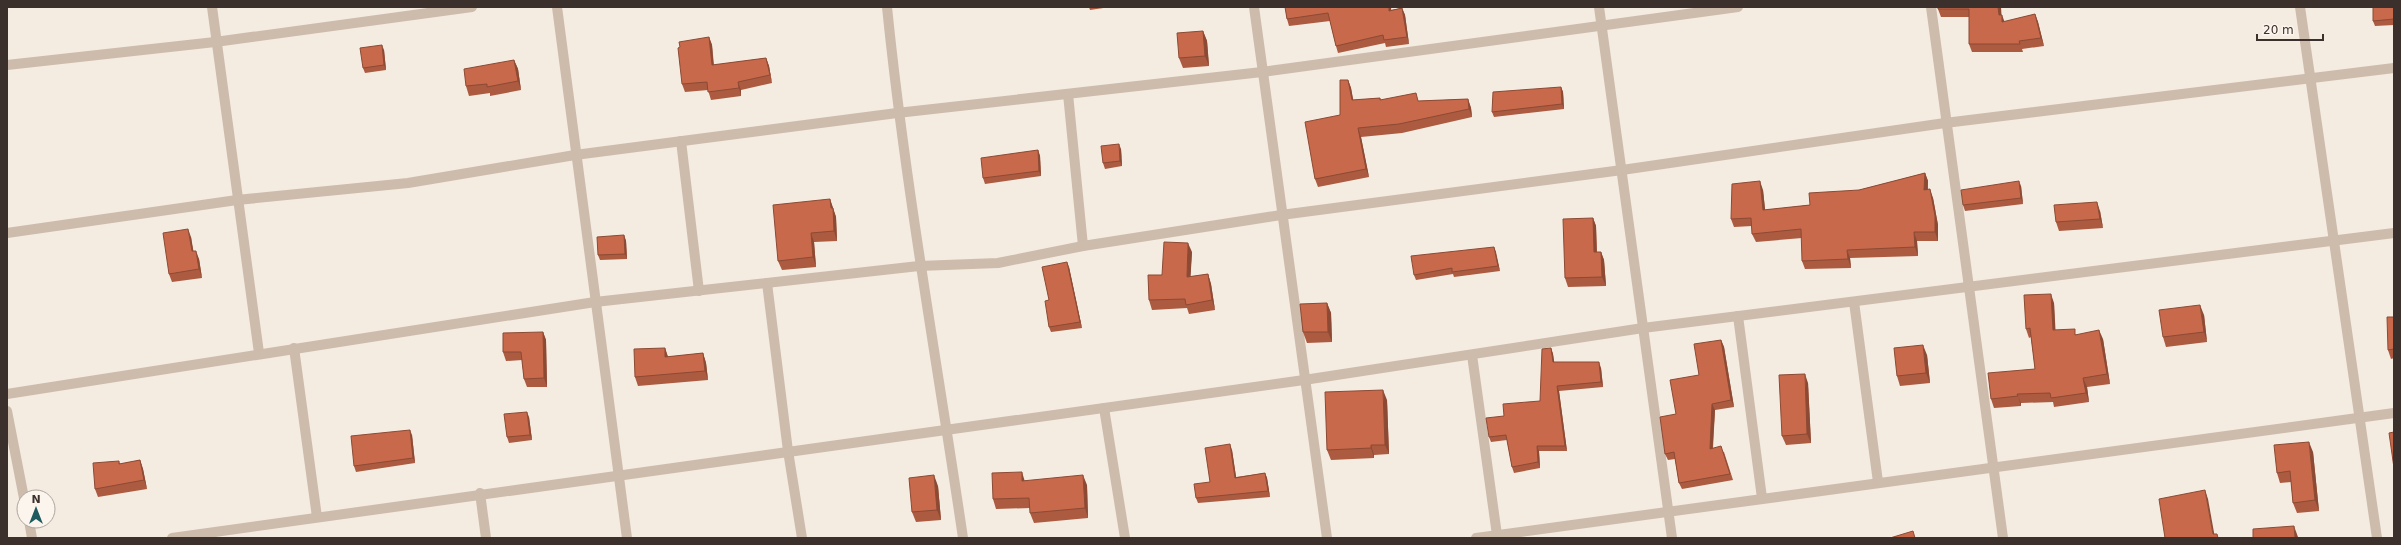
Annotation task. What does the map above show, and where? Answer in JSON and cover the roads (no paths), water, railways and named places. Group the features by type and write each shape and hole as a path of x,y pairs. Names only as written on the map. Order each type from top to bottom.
{"street":[{"path":"212,7 215,42 259,353"},
{"path":"7,65 215,42 472,7"},
{"path":"557,7 575,155 627,538"},
{"path":"887,7 897,113 919,266 947,430 963,538"},
{"path":"1254,7 1281,215 1327,538"},
{"path":"1599,7 1672,538"},
{"path":"7,233 237,200 408,183 575,155 681,141 897,113 1262,72 1738,7"},
{"path":"1931,7 1945,123 2003,538"},
{"path":"2300,7 2332,241 2377,538"},
{"path":"7,394 259,353 595,302 919,266 998,263 1083,246 1281,215 1622,170 1945,123 2394,68"},
{"path":"1068,94 1083,246"},
{"path":"681,141 699,291"},
{"path":"172,538 480,493 788,452 1304,380 1643,328 2394,233"},
{"path":"767,283 788,452 802,538"},
{"path":"1854,302 1878,482"},
{"path":"1738,316 1762,498"},
{"path":"294,348 317,517"},
{"path":"1472,354 1498,535"},
{"path":"1104,408 1125,538"},
{"path":"7,411 22,489"},
{"path":"1476,538 1668,510 2394,413"},
{"path":"480,493 486,538"}]}
